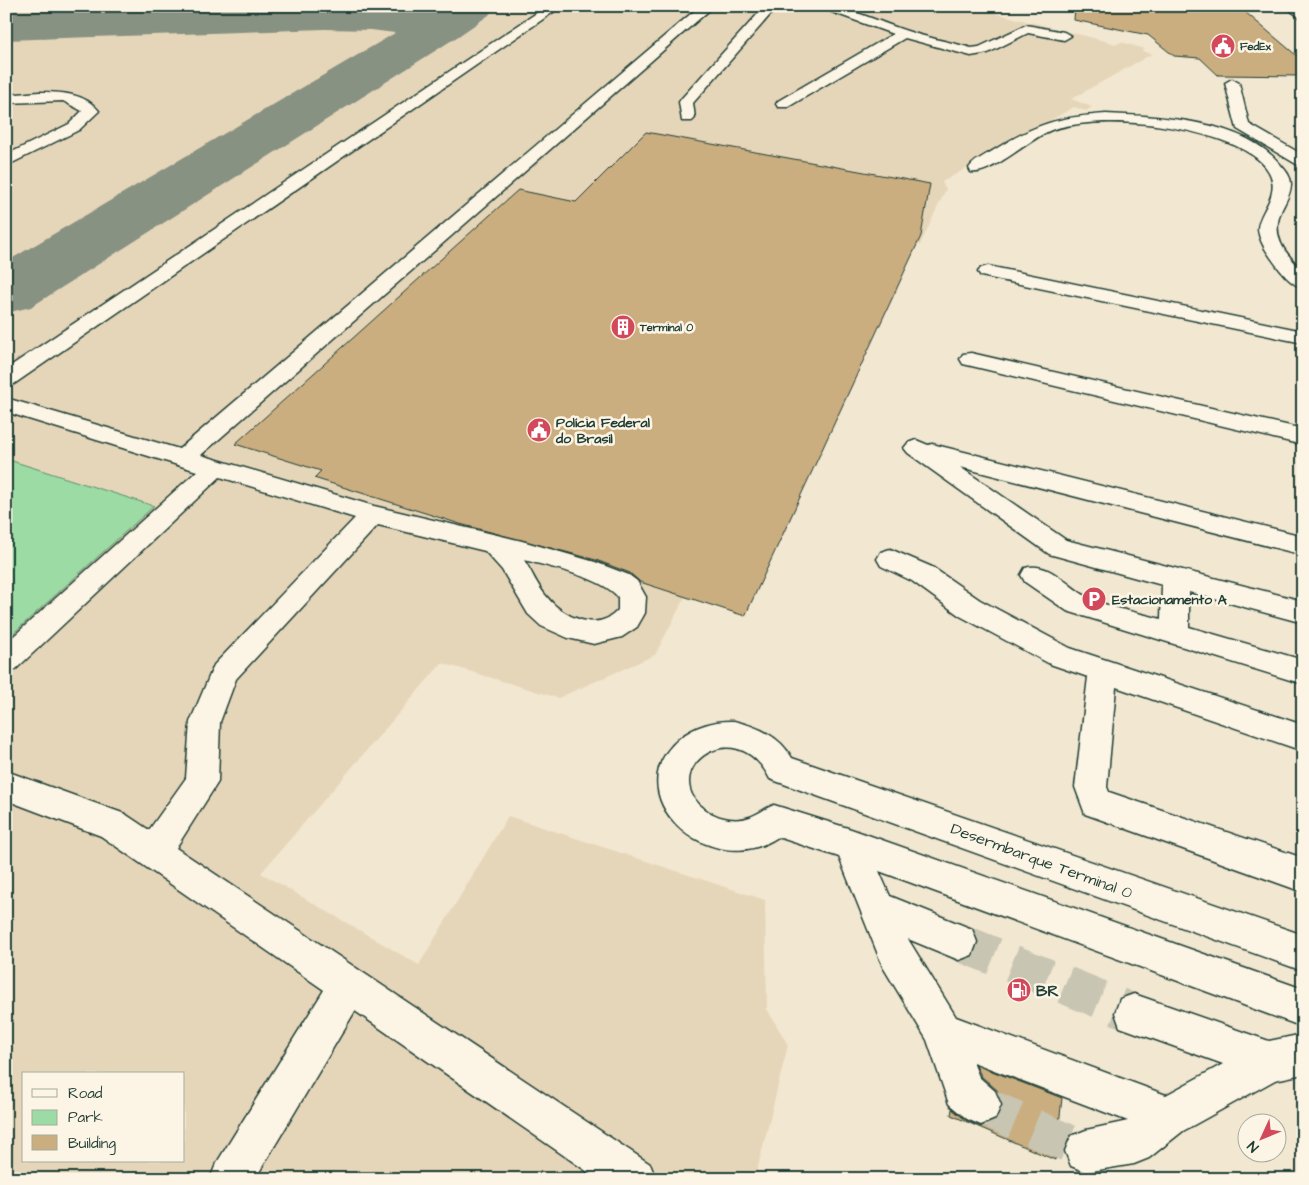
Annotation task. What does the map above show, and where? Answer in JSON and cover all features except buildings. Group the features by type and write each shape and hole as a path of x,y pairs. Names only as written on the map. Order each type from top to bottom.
{"street":[{"path":"6,379 556,6"},
{"path":"183,458 708,6"},
{"path":"687,118 686,102 772,6"},
{"path":"821,6 864,18 903,34 971,52 983,50 1026,29 1064,36"},
{"path":"1291,6 1303,16"},
{"path":"783,104 903,34"},
{"path":"1232,83 1242,126 1292,154 1303,163"},
{"path":"6,99 61,98 74,100 91,111 74,126 6,161"},
{"path":"976,168 1050,125 1079,119 1117,119 1178,124 1207,130 1236,140 1256,149 1276,165 1282,178 1282,189 1267,230 1272,244 1283,261 1303,282"},
{"path":"988,272 1303,337"},
{"path":"971,360 1303,437"},
{"path":"6,405 214,469 373,515 494,544 511,546 609,577 626,586 634,600 632,613 624,623 612,630 593,633 573,628 553,619 535,605 515,566 494,544"},
{"path":"1303,546 916,448 1058,547 1303,612"},
{"path":"6,661 214,469"},
{"path":"153,852 202,782 205,722 224,673 373,515"},
{"path":"890,559 922,574 970,608 1060,656 1303,738"},
{"path":"1035,575 1078,604 1303,672"},
{"path":"1175,634 1176,578"},
{"path":"1103,672 1091,787 1097,803 1303,875"},
{"name":"Desermbarque Terminal 0","path":"852,844 774,820 754,832 729,836 702,828 682,812 673,790 675,767 687,748 707,737 732,734 756,741 775,755 781,770 864,796 1303,953"},
{"path":"6,785 113,825 635,1179"},
{"path":"852,844 896,954 943,1031 963,1090 980,1105"},
{"path":"852,844 1303,1008"},
{"path":"876,908 959,942"},
{"path":"231,1179 349,985"},
{"path":"1134,1013 1286,1058"},
{"path":"943,1031 1168,1116"},
{"path":"1086,1151 1134,1143 1168,1116 1286,1058"}],"shaded area":[{"path":"6,6 967,6 1117,44 1121,42 1145,49 1142,51 1152,54 1071,99 1092,107 1086,111 1074,107 942,182 946,189 920,245 917,245 745,616 685,597 655,655 558,698 442,663 261,873 419,965 508,816 765,900 767,1009 788,1045 755,1179 6,1179"}],"green space":[{"path":"6,459 154,506 6,640"}],"taxiway":[{"path":"439,27 473,6"},
{"path":"6,26 324,15 371,16 439,27"},
{"path":"6,292 439,27"}],"tunnel":[{"path":"959,942 1134,1013"},
{"path":"981,1105 1086,1151"}],"place":[{"name":"FedEx","path":"1223,46"},
{"name":"Terminal 0","path":"623,327"},
{"name":"Polícia Federal do Brasil","path":"539,430"},
{"name":"Estacionamento A","path":"1094,599"},
{"name":"BR","path":"1019,990"}]}
